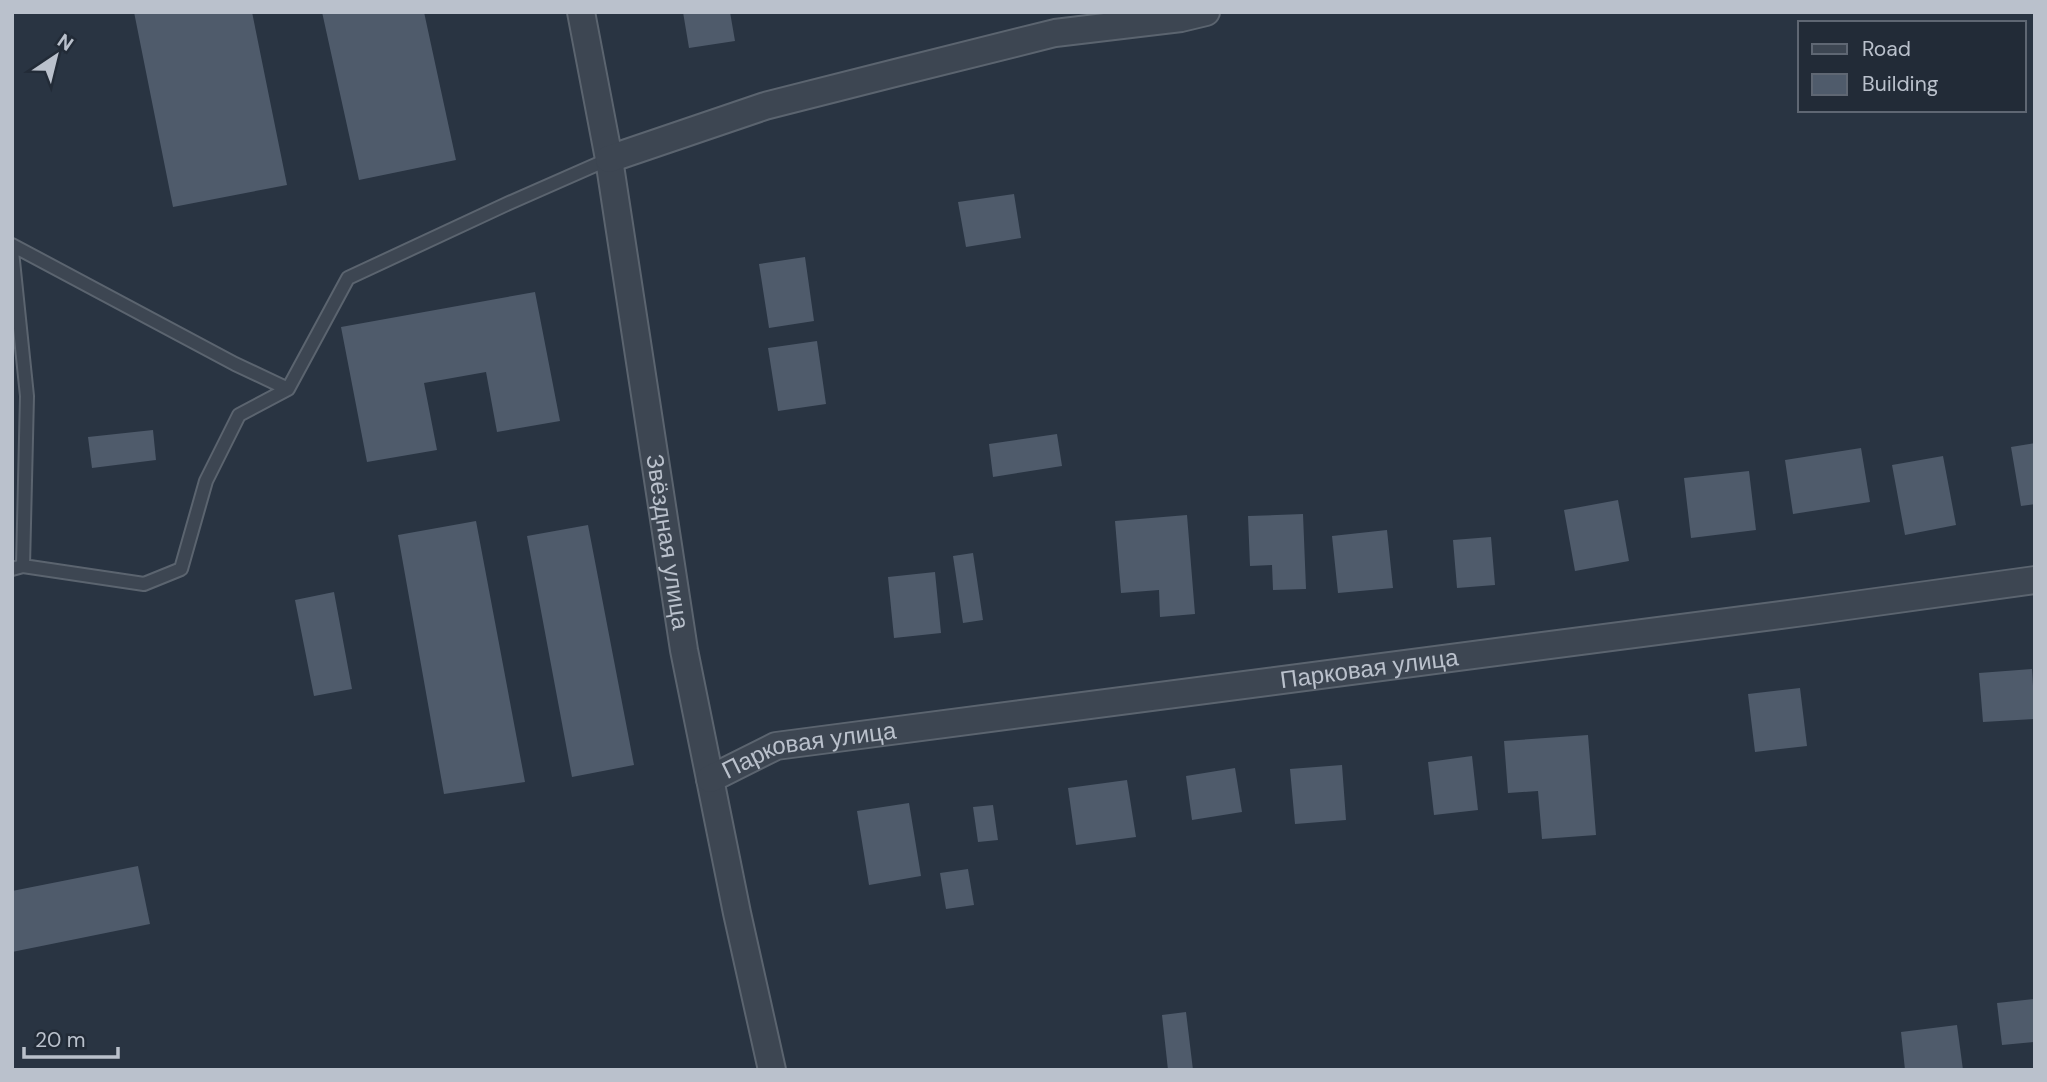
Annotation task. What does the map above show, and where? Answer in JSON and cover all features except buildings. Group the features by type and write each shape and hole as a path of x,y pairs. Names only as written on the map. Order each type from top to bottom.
{"street":[{"name":"Звёздная улица","path":"581,12 610,159 684,650 772,1070"},
{"path":"610,159 765,106 1055,33 1181,18 1206,12"},
{"name":"Парковая улица","path":"710,779 775,746 2035,580"}],"lane":[{"path":"12,251 27,396 18,568 144,584 181,569 206,481 239,415 288,389 348,278 610,159"},
{"path":"12,245 235,364 288,389"}]}
